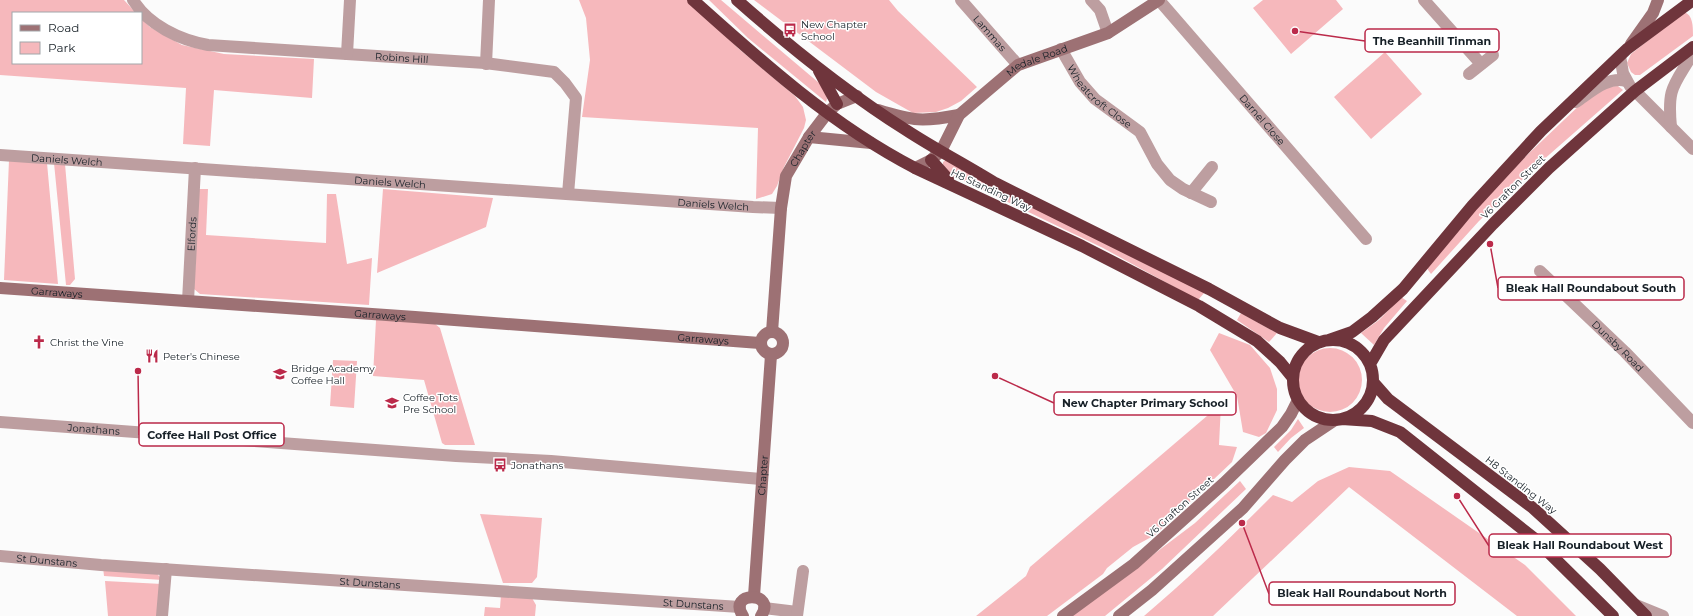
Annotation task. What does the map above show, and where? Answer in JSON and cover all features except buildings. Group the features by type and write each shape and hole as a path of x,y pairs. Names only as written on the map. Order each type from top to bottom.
{"highway":[{"name":"H8 Standing Way","path":"693,0 753,54 828,112 856,138 871,143 915,168 1082,246 1199,306 1257,341 1270,352 1292,378"},
{"name":"H8 Standing Way","path":"737,0 775,34 857,96 875,108 908,124 941,151 995,183 1209,289 1280,328 1323,341"},
{"name":"V6 Grafton Street","path":"1323,341 1352,332 1372,317 1403,289 1505,169 1563,110 1624,53 1692,1"},
{"name":"V6 Grafton Street","path":"1370,364 1384,340 1493,224 1549,168 1635,91 1693,47"},
{"path":"815,65 837,104"},
{"path":"931,160 940,172 957,187"},
{"path":"1339,419 1354,414 1364,406 1370,395 1373,382 1370,364 1363,353 1353,345 1341,340 1323,341 1308,348 1300,356 1295,366 1292,378 1294,389 1298,400 1305,409 1324,419 1372,421 1400,432 1535,539 1613,616"},
{"name":"H8 Standing Way","path":"1373,382 1388,399 1533,508 1600,569 1646,616"}],"street":[{"name":"Robins Hill","path":"133,0 151,20 182,39 208,45 486,64 554,72 565,83 576,98 568,194"},
{"path":"347,54 350,0"},
{"path":"486,64 490,0"},
{"name":"Lammas","path":"961,0 1018,66"},
{"path":"1091,0 1100,10 1108,33"},
{"name":"Medale Road","path":"941,151 959,115 1018,66 1108,33 1159,0"},
{"name":"Darnel Close","path":"1159,0 1366,239"},
{"path":"1424,0 1481,64"},
{"path":"1658,0 1653,14 1624,53 1621,66 1626,81 1693,149"},
{"name":"Wheatcroft Close","path":"1061,49 1080,82 1095,98 1140,132 1158,164 1170,180 1211,202"},
{"path":"1671,127 1669,107 1670,96 1678,77 1693,53"},
{"path":"1469,74 1493,55"},
{"name":"V6 Grafton Street","path":"1563,110 1605,83 1618,79 1626,81"},
{"name":"Chapter","path":"772,332 781,208 786,176 808,137 828,112 837,104 857,96"},
{"path":"908,124 959,115"},
{"path":"808,137 856,138"},
{"path":"915,168 931,160 941,151"},
{"name":"Daniels Welch","path":"0,155 781,208"},
{"path":"1191,192 1212,167"},
{"name":"Elfords","path":"188,301 195,168"},
{"name":"Dunsby Road","path":"1540,271 1625,352 1693,423"},
{"name":"Garraways","path":"0,288 760,343"},
{"path":"772,332 781,337 783,343 778,353 770,355 764,352 760,343 762,336 772,332"},
{"name":"Chapter","path":"754,596 770,355"},
{"name":"V6 Grafton Street","path":"1063,616 1134,564 1236,472 1282,427 1298,400"},
{"path":"1119,616 1152,590 1242,508 1304,440 1339,419"},
{"name":"Jonathans","path":"0,422 456,456 551,461 761,479"},
{"name":"St Dunstans","path":"0,556 742,612"},
{"path":"162,616 166,569"},
{"path":"742,612 743,600 750,596 754,596 762,602 762,612 797,614 802,571"},
{"path":"1636,606 1663,616"}],"green space":[{"path":"0,0 124,0 135,12 12,12 12,64 142,64 142,19 150,27 182,45 224,54 314,59 312,98 214,90 210,146 183,144 186,88 0,75"},
{"path":"579,0 688,0 739,49 795,96 803,107 806,120 804,128 772,194 756,199 758,128 582,117 590,60 586,18"},
{"path":"709,0 721,0 825,88 827,99 826,102 748,38"},
{"path":"754,0 889,0 898,11 977,87 961,101 948,108 936,112 913,113 876,92"},
{"path":"1263,0 1336,0 1343,9 1291,54 1253,8"},
{"path":"1684,12 1691,18 1693,25 1693,36 1640,75 1635,75 1631,72 1627,63 1631,54"},
{"path":"1385,52 1422,94 1371,139 1334,97"},
{"path":"1618,86 1623,90 1542,161 1479,221 1431,274 1426,267 1476,208 1524,158 1599,87"},
{"path":"9,160 47,163 58,284 4,280"},
{"path":"946,160 1205,292 1198,300 1103,248 958,178 948,172 943,165 943,162"},
{"path":"54,163 65,164 75,279 70,285 66,285"},
{"path":"199,189 208,189 206,235 326,243 327,194 336,194 347,264 372,258 369,305 200,294 194,289"},
{"path":"383,189 493,198 486,227 377,273"},
{"path":"1401,297 1407,301 1384,328 1374,345 1361,333 1379,320"},
{"path":"1241,313 1277,333 1269,342 1237,320"},
{"path":"376,320 434,323 440,328 475,445 445,445 442,443 424,380 373,376"},
{"path":"1219,333 1250,345 1270,368 1277,389 1277,410 1266,433 1259,437 1243,432 1237,396 1210,350"},
{"path":"1330,348 1348,354 1356,362 1362,380 1356,398 1348,406 1330,412 1312,406 1304,398 1298,380 1304,362 1312,354"},
{"path":"333,360 357,361 354,408 330,406"},
{"path":"1221,404 1219,445 1237,447 1232,462 1155,535 1133,547 1107,568 1103,574 1047,616 976,616 1026,576 1030,567"},
{"path":"1298,419 1304,428 1291,438 1278,452 1274,447 1291,430"},
{"path":"1349,467 1390,471 1525,565 1576,616 1517,616 1349,487 1213,616 1144,616 1210,557 1273,495 1292,502 1318,481"},
{"path":"1240,481 1246,489 1162,569 1105,616 1072,616 1195,523"},
{"path":"480,514 542,518 537,577 532,583 503,583"},
{"path":"103,567 156,572 162,580 104,576"},
{"path":"105,581 162,584 159,616 108,616"},
{"path":"501,595 532,598 536,605 535,616 484,616 485,607 500,608"}],"place":[{"name":"New Chapter School","path":"790,30"},
{"name":"The Beanhill Tinman","path":"1295,31"},
{"name":"Bleak Hall Roundabout South","path":"1490,244"},
{"name":"Christ the Vine","path":"39,342"},
{"name":"Peter's Chinese","path":"152,356"},
{"name":"Coffee Hall Post Office","path":"138,371"},
{"name":"Bridge Academy Coffee Hall","path":"280,374"},
{"name":"New Chapter Primary School","path":"995,376"},
{"name":"Coffee Tots Pre School","path":"392,403"},
{"name":"Jonathans","path":"500,465"},
{"name":"Bleak Hall Roundabout West","path":"1457,496"},
{"name":"Bleak Hall Roundabout North","path":"1242,523"}]}
